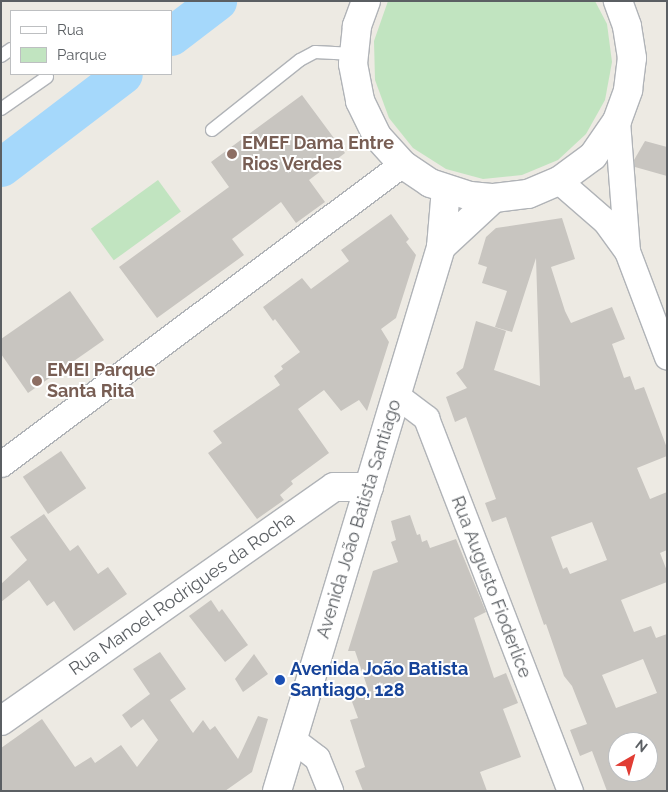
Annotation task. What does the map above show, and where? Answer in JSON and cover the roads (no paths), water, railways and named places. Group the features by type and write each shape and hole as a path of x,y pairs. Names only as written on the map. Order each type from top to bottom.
{"street":[{"path":"366,1 357,26 353,64 360,101 376,136 402,164 430,183 446,190 470,196 494,198 528,194 559,181 593,156 617,121 628,90 632,58 627,26 618,1"},
{"path":"617,121 627,251"},
{"path":"3,462 402,164"},
{"path":"559,181 605,221 627,251 667,357"},
{"name":"Avenida João Batista Santiago","path":"278,791 292,739 441,247 446,190"},
{"path":"441,247 494,198"},
{"name":"Rua Augusto Fioderlice","path":"396,395 426,418 570,791"},
{"name":"Rua Manoel Rodrigues da Rocha","path":"1,721 334,487 369,487"},
{"path":"292,739 317,758 330,791"}],"lane":[{"path":"212,130 300,60 315,52 354,54"},
{"path":"1,109 47,77"}],"waterway":[{"path":"172,35 217,1"},
{"path":"1,167 122,75"}],"place":[{"name":"EMEF Dama Entre Rios Verdes","path":"232,154"},
{"name":"EMEI Parque Santa Rita","path":"37,381"},
{"name":"Avenida João Batista Santiago, 128","path":"280,680"}]}
